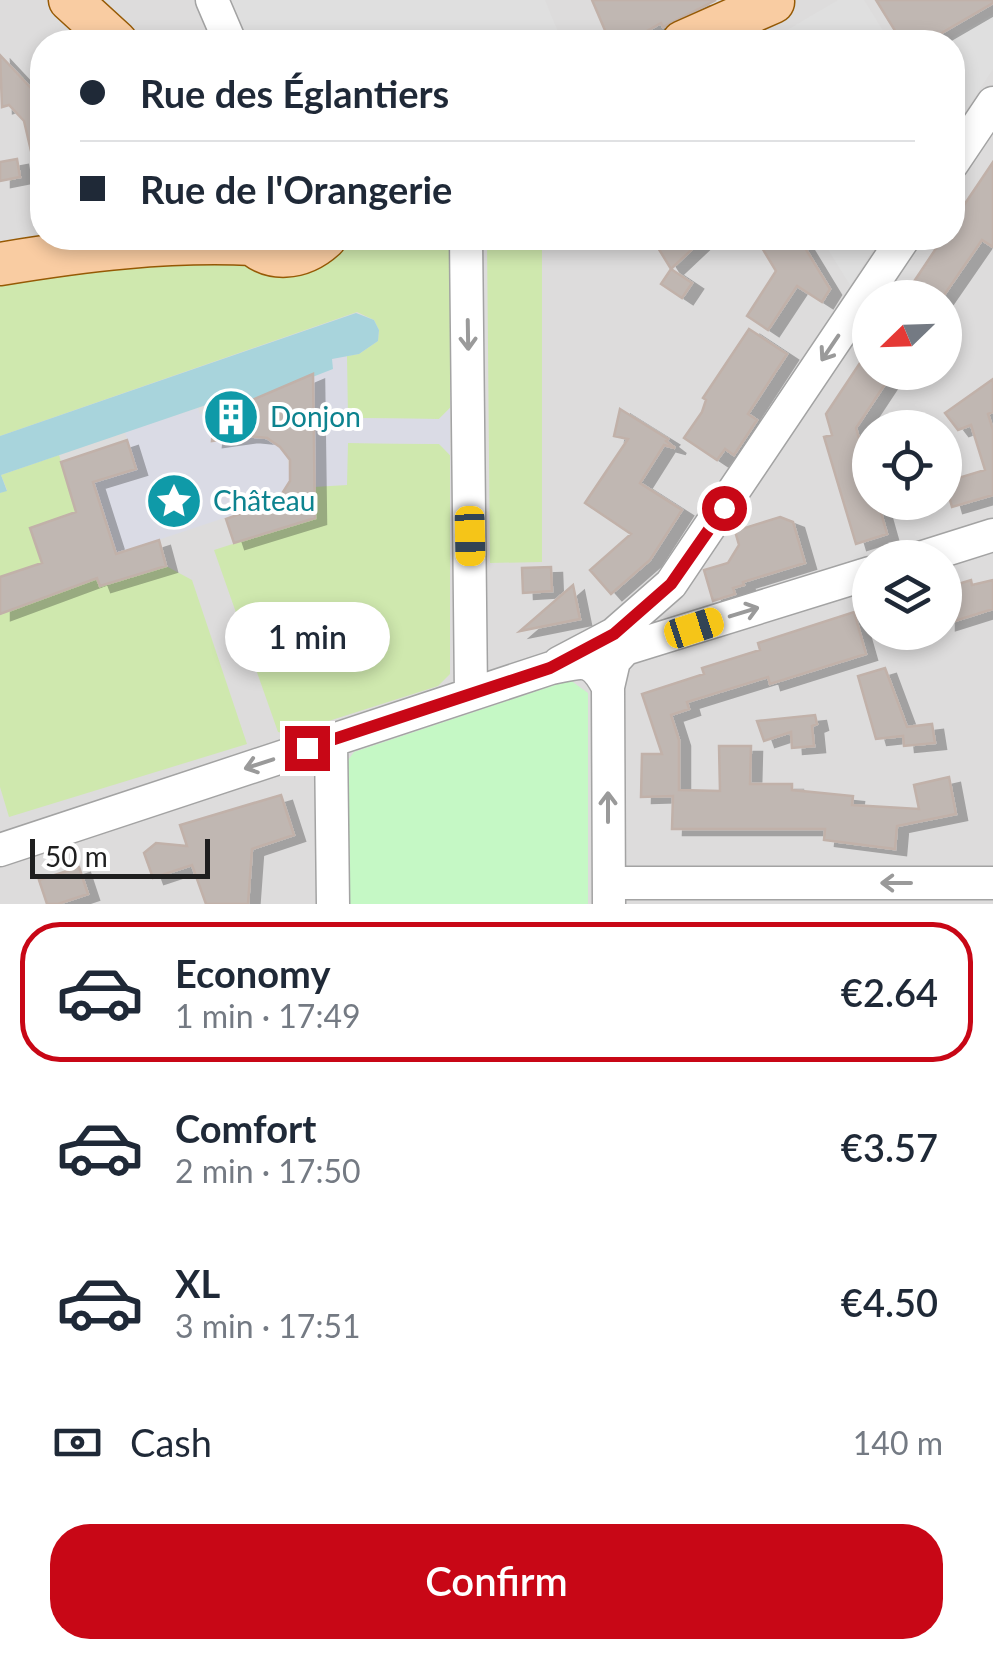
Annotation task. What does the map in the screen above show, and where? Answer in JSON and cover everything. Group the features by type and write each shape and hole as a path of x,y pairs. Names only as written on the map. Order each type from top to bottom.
{"main road":[{"path":"70,0 103,30"},
{"path":"711,30 775,1"},
{"path":"732,30 775,1"},
{"path":"0,244 30,239"},
{"path":"0,264 95,250"},
{"path":"261,250 290,256 307,250"}],"street":[{"path":"212,0 225,30"},
{"path":"965,145 993,103"},
{"path":"466,250 471,694"},
{"path":"896,250 688,562 651,625 619,654 608,686 609,893 993,883"},
{"path":"962,545 993,535"},
{"path":"0,850 550,668 614,634 852,576"},
{"path":"550,668 592,664 598,667 608,686"},
{"path":"331,740 333,904"}],"shaded area":[{"path":"0,0 993,0 993,904 0,904"},
{"path":"228,0 545,0 557,30 240,30"},
{"path":"838,0 864,0 883,30 787,30"},
{"path":"993,14 993,69 965,112 965,30"},
{"path":"828,250 873,250 850,285"},
{"path":"347,356 348,418 439,419 450,408 450,455 439,444 348,443 347,485 314,487 313,437 287,455 290,481 278,500 116,554 93,482 136,468 125,432 198,408 200,414 209,417 215,432 230,439 313,424 313,374 332,369 331,359"}],"green space":[{"path":"234,250 450,250 450,408 439,419 347,418 347,356 359,354 378,341 379,330 374,320 357,312 0,436 0,276"},
{"path":"487,250 542,250 542,562 490,563"},
{"path":"347,443 440,444 450,455 450,674 438,686 288,734 278,732 214,550 314,518 314,487"},
{"path":"59,455 100,586 166,566 192,580 247,744 9,817 0,787 0,614 32,602 0,577 0,493 7,490 1,475"},
{"path":"570,680 588,693 588,904 350,904 348,760 354,752"}],"water":[{"path":"356,313 374,320 379,330 378,341 359,354 332,359 333,369 248,402 226,395 1,475 7,491 0,493 0,436"}],"building":[{"path":"592,0 716,0 663,27 661,23 649,30 605,30"},
{"path":"876,0 993,0 947,30 895,30"},
{"path":"0,55 30,87 30,147 24,121 9,105 2,107"},
{"path":"17,159 20,177 0,181 0,162"},
{"path":"993,162 993,247 982,240 954,280 915,280 935,250 965,250 965,204"},
{"path":"659,250 691,250 671,269"},
{"path":"763,250 806,250 830,289 822,302 797,286 768,330 747,316 776,271"},
{"path":"671,269 692,283 682,298 661,284"},
{"path":"749,329 787,354 748,414 757,420 734,455 725,449 717,460 684,438 702,412 706,400 703,398"},
{"path":"313,374 315,518 234,543 226,519 278,500 290,481 290,460 267,438 247,436 212,441 213,430 205,410 221,396 233,394 250,401"},
{"path":"852,375 852,390 881,390 868,410 852,410 852,520 883,520 887,534 855,540 824,437 832,435 826,414"},
{"path":"993,379 993,412 988,414 993,430 993,495 962,504 962,477 985,470 971,425 962,428 962,410 949,410"},
{"path":"620,409 668,439 675,448 664,445 640,483 682,510 650,560 611,594 590,570 631,534 585,503 628,439 614,436"},
{"path":"127,440 136,469 93,482 116,554 159,540 166,566 100,586 97,578 0,614 0,577 42,563 30,528 76,512 61,462"},
{"path":"780,517 793,522 805,563 743,582 744,585 733,588 735,594 713,601 704,570 728,563 739,545 735,531"},
{"path":"551,567 552,591 523,593 522,568"},
{"path":"971,580 972,585 993,580 993,609 962,619 962,583"},
{"path":"573,585 580,619 520,631"},
{"path":"852,613 852,650 865,650 866,654 770,684 768,677 687,702 689,709 671,715 679,740 679,790 720,791 719,746 751,746 750,784 792,784 792,790 853,796 852,805 919,809 914,785 949,777 956,814 897,826 895,849 824,840 825,829 672,829 673,796 641,797 642,754 662,754 642,694 704,674 702,668 760,650 758,643"},
{"path":"885,668 907,727 932,724 935,743 904,746 903,736 876,739 858,676"},
{"path":"815,715 814,746 792,748 791,732 764,741 757,721"},
{"path":"281,795 294,835 252,849 248,904 206,904 192,865 153,878 144,853 156,843 187,846 180,825"},
{"path":"79,867 88,894 47,904 39,880"}],"place":[{"name":"Donjon","path":"231,417"},
{"name":"Château","path":"174,501"}],"route":[{"path":"307,748 550,668 614,634 671,584 724,508"}]}
